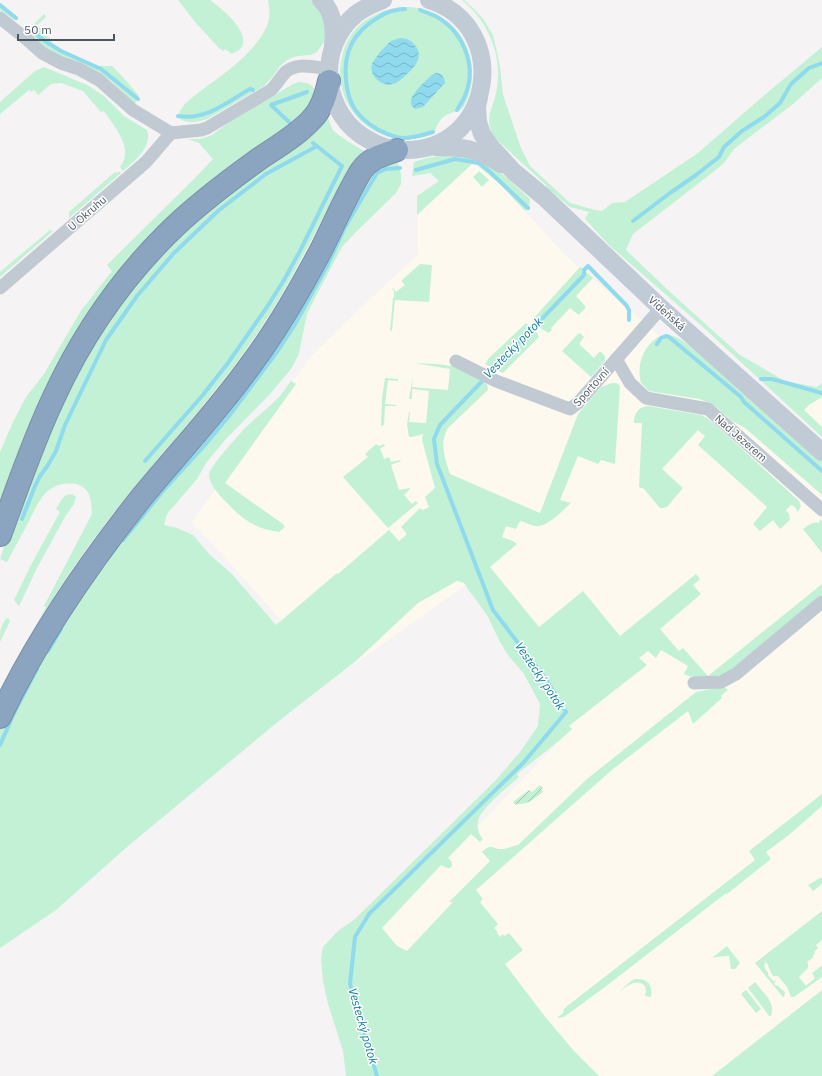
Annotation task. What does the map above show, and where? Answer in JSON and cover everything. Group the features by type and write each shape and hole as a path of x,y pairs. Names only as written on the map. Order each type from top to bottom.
{"highway":[{"path":"0,535 32,448 54,397 68,367 106,306 144,259 190,212 229,180 312,120 326,96 329,75"},
{"path":"0,717 35,650 81,579 119,527 223,401 268,340 306,277 365,165 374,158 397,150"}],"main road":[{"name":"Vídeňská","path":"321,0 328,7 332,18 334,34 333,48"},
{"name":"Vídeňská","path":"383,0 369,6 355,15 343,28 330,57 329,75 336,106 345,120 363,137 377,144 397,150 428,147 455,147 474,150 490,157 514,172"},
{"name":"Vídeňská","path":"429,0 439,3 458,16 467,26 480,50 482,84 477,108 478,122 482,134 491,147 514,172 544,197 661,308 822,452"},
{"name":"Vídeňská","path":"428,147 442,142 460,130 469,119 479,97"}],"street":[{"path":"0,18 42,53 61,63 79,69 99,80 133,110 170,133 201,130 213,125 271,90 283,74 293,67 307,66 329,75"},
{"name":"U Okruhu","path":"0,288 146,162 170,133"},
{"name":"Sportovní","path":"456,361 496,381 570,410 578,403 661,308"},
{"name":"Nad Jezerem","path":"616,360 630,383 646,398 708,410 822,510"},
{"path":"694,683 721,682 729,678 822,602"}],"shaded area":[{"path":"457,160 477,165 500,184 566,256 643,321 822,485 822,1038 773,1076 599,1076 574,1051 546,1018 453,902 407,951 397,946 381,928 560,740 594,687 493,576 483,573 333,679 192,522 311,356 418,255 417,196 439,181"},
{"path":"822,391 822,427 804,410"}],"green space":[{"path":"178,0 210,0 221,8 233,20 242,34 242,47 232,54 225,49 223,51 196,23"},
{"path":"268,0 313,0 322,13 326,33 324,42 317,52 311,55 291,58 286,61 280,66 264,86 207,119 192,122 181,120 178,117 179,112 187,102 242,59 259,40 269,19"},
{"path":"462,0 472,7 484,20 493,35 500,67 503,95 521,148 530,166 570,203 602,211 612,203 625,202 698,153 822,47 822,78 793,104 734,149 724,163 712,173 633,234 626,250 740,355 785,381 817,387 822,383 822,397 804,410 822,427 822,437 703,327 609,245 585,219 589,212 570,207 546,187 547,186 494,137 489,119 498,80 496,54 487,30 472,9"},
{"path":"0,4 17,17 14,20 0,10"},
{"path":"398,7 409,7 425,10 437,15 451,25 460,34 470,57 472,82 464,106 442,118 434,133 423,138 392,138 369,127 359,119 351,109 341,84 340,67 343,51 352,34 361,24 371,17 386,10"},
{"path":"44,14 46,17 37,25 52,41 50,43 61,51 97,66 112,66 139,96 135,103 133,103 112,82 99,73 59,56 44,47 29,33 30,28"},
{"path":"44,67 87,85 104,96 124,116 147,130 148,136 145,148 123,171 120,167 124,160 125,153 121,138 104,111 101,112 83,91 61,83 51,84 38,95 34,90 31,92 29,90 0,114 0,102 35,71"},
{"path":"299,82 309,84 314,88 315,105 153,235 0,509 0,452 26,397 44,374 82,309 112,271 107,265 213,159 199,143 188,139 200,139 212,135 228,123 293,84"},
{"path":"327,114 330,124 335,132 366,152 361,155 349,168 290,280 250,344 187,425 99,532 67,576 38,622 46,607 44,606 92,514 89,495 85,488 69,483 59,485 49,490 38,504 7,562 0,559 30,472 67,384 142,270 215,200 312,136 318,130"},
{"path":"457,153 496,168 530,199 527,209 525,211 500,184 477,165 472,164 417,215 417,196 439,181 430,173 412,176 414,162 427,158"},
{"path":"395,162 398,163 401,174 401,184 396,193 342,247 307,314 298,356 291,369 270,394 225,440 206,463 197,479 167,514 164,525 177,528 193,535 210,555 231,573 276,625 389,530 399,541 407,534 401,527 420,508 423,510 429,507 425,497 435,488 422,440 423,434 409,437 407,425 409,412 409,422 426,423 429,391 412,389 412,399 409,399 413,376 412,387 448,390 450,369 414,363 437,364 459,367 487,384 488,390 448,428 445,434 443,445 450,474 540,513 578,414 601,387 612,383 617,383 620,386 615,464 601,460 598,464 578,456 560,500 571,503 549,522 540,526 535,526 520,521 516,529 506,526 502,537 517,544 490,567 539,627 583,591 620,636 696,574 700,579 693,585 701,594 660,629 679,651 683,648 708,676 822,584 822,595 760,648 734,668 723,674 704,677 688,676 684,674 688,666 661,650 656,658 648,651 639,658 647,665 569,726 572,729 517,774 519,777 497,796 486,808 479,818 478,824 479,832 483,839 480,842 471,834 448,858 452,862 452,866 447,868 441,865 382,928 397,946 407,951 453,902 449,902 490,861 482,852 485,849 490,847 504,849 518,845 587,779 696,692 723,686 728,690 721,696 722,698 693,724 688,711 613,769 476,890 483,899 480,902 498,924 494,928 500,937 503,934 504,936 509,933 523,950 505,964 546,1018 574,1051 599,1076 346,1076 343,1051 328,1004 323,981 321,959 323,947 338,931 355,919 496,780 520,752 538,726 540,704 524,674 508,655 487,615 464,583 457,581 418,603 356,661 280,720 127,847 56,910 0,948 0,728 22,682 163,479 368,172"},
{"path":"120,171 121,173 69,218 69,212 115,172 117,173"},
{"path":"479,171 489,180 482,187 473,177"},
{"path":"50,230 53,231 0,277 0,272"},
{"path":"420,264 432,265 429,302 395,300 392,330 390,331 394,298 394,291 392,289 393,288 396,292 405,285 402,280"},
{"path":"580,267 593,278 576,296 586,307 579,315 570,308 551,328 552,329 549,333 543,330 532,320"},
{"path":"526,323 537,333 539,337 503,373 485,364 489,358"},
{"path":"580,333 584,337 579,344 594,358 600,351 605,356 605,361 591,377 562,351"},
{"path":"663,335 673,336 686,343 822,458 822,495 745,428 732,421 710,403 699,399 649,391 641,383 640,369 643,355 646,349 656,338"},
{"path":"385,378 398,379 398,381 388,380 385,404 396,406 385,406 384,425 381,426 382,398"},
{"path":"291,381 296,384 225,483 283,524 285,527 279,532 263,529 244,519 216,490 209,475 218,459 230,445 244,429 278,398"},
{"path":"648,406 701,415 707,418 799,501 801,506 798,512 794,506 791,505 786,510 789,514 790,520 780,529 773,520 760,531 753,524 767,507 698,445 705,436 698,430 662,469 683,488 667,507 660,508 644,489 639,487 642,423 634,423 634,419 639,409"},
{"path":"376,444 379,446 384,444 385,446 380,448 384,459 389,457 391,462 401,461 391,465 399,490 410,488 404,495 412,504 416,501 418,503 388,528 343,477 368,457 365,454"},
{"path":"72,494 76,497 74,504 66,515 37,568 19,606 14,600 60,512 56,509 66,495"},
{"path":"820,519 822,521 822,553 803,529 812,523 819,523"},
{"path":"7,618 10,621 0,642 0,632"},
{"path":"540,785 543,788 541,789 543,792 527,803 514,804 514,801 529,790 532,792"},
{"path":"822,794 822,806 790,834 766,852 771,859 605,987 564,1017 557,1018 564,1012 563,1010 566,1007 755,860 749,851"},
{"path":"822,878 822,884 813,891 808,885"},
{"path":"822,911 822,940 816,945 818,948 812,956 814,957 807,962 808,968 799,977 806,986 815,978 812,973 821,966 822,977 794,997 791,997 787,987 778,976 773,976 767,963 764,960 766,963 764,965 769,974 768,975 773,981 777,980 774,983 785,992 784,997 755,963"},
{"path":"727,946 740,963 735,969 731,969 729,956 713,958"},
{"path":"635,979 640,979 649,983 651,997 645,996 646,988 642,984 636,982 620,991"},
{"path":"755,982 771,1003 772,1012 770,1017 748,988"},
{"path":"746,990 761,1009 756,1013 741,994"},
{"path":"822,990 822,1076 712,1076"}],"water":[{"path":"400,38 411,41 414,44 419,53 418,61 399,81 387,85 378,81 372,72 372,65 388,43"},
{"path":"436,73 443,76 445,83 423,107 415,109 411,102 414,94 425,81"}],"waterway":[{"path":"0,5 16,18"},
{"path":"405,9 392,11 382,15 370,23 357,36 352,43 346,60 347,89 351,103 359,115 364,120 386,134 403,138 433,132"},
{"path":"420,10 445,22 460,39 465,49 470,71 469,82 465,95 457,110"},
{"path":"30,29 61,51 101,69 138,99"},
{"name":"Vestecký potok","path":"633,221 719,157 724,147 742,131 764,117 780,103 791,84 809,68 822,63"},
{"path":"178,116 198,116 207,113 224,105 250,89 253,90"},
{"path":"289,122 271,105 307,92"},
{"path":"145,461 202,396 228,363 267,307 300,251 342,166 313,143"},
{"path":"22,519 35,486 56,451 65,425 106,340 137,296 174,253 218,211 266,174 317,146"},
{"path":"416,170 455,159 479,163 528,208"},
{"path":"123,540 162,492 229,416 277,352 294,326 327,266 345,227 377,173 386,169 400,168"},
{"name":"Vestecký potok","path":"377,1076 350,984 355,937 369,914 524,762 566,712 547,681 493,610 437,464 434,439 440,425 584,275 584,270 588,266 626,305 629,310 629,320"},
{"path":"657,344 661,338 666,336 669,337 741,397 744,402 822,471"},
{"path":"761,379 772,379 822,393"},
{"path":"48,651 61,629"},
{"path":"0,745 16,709 37,669"}]}
